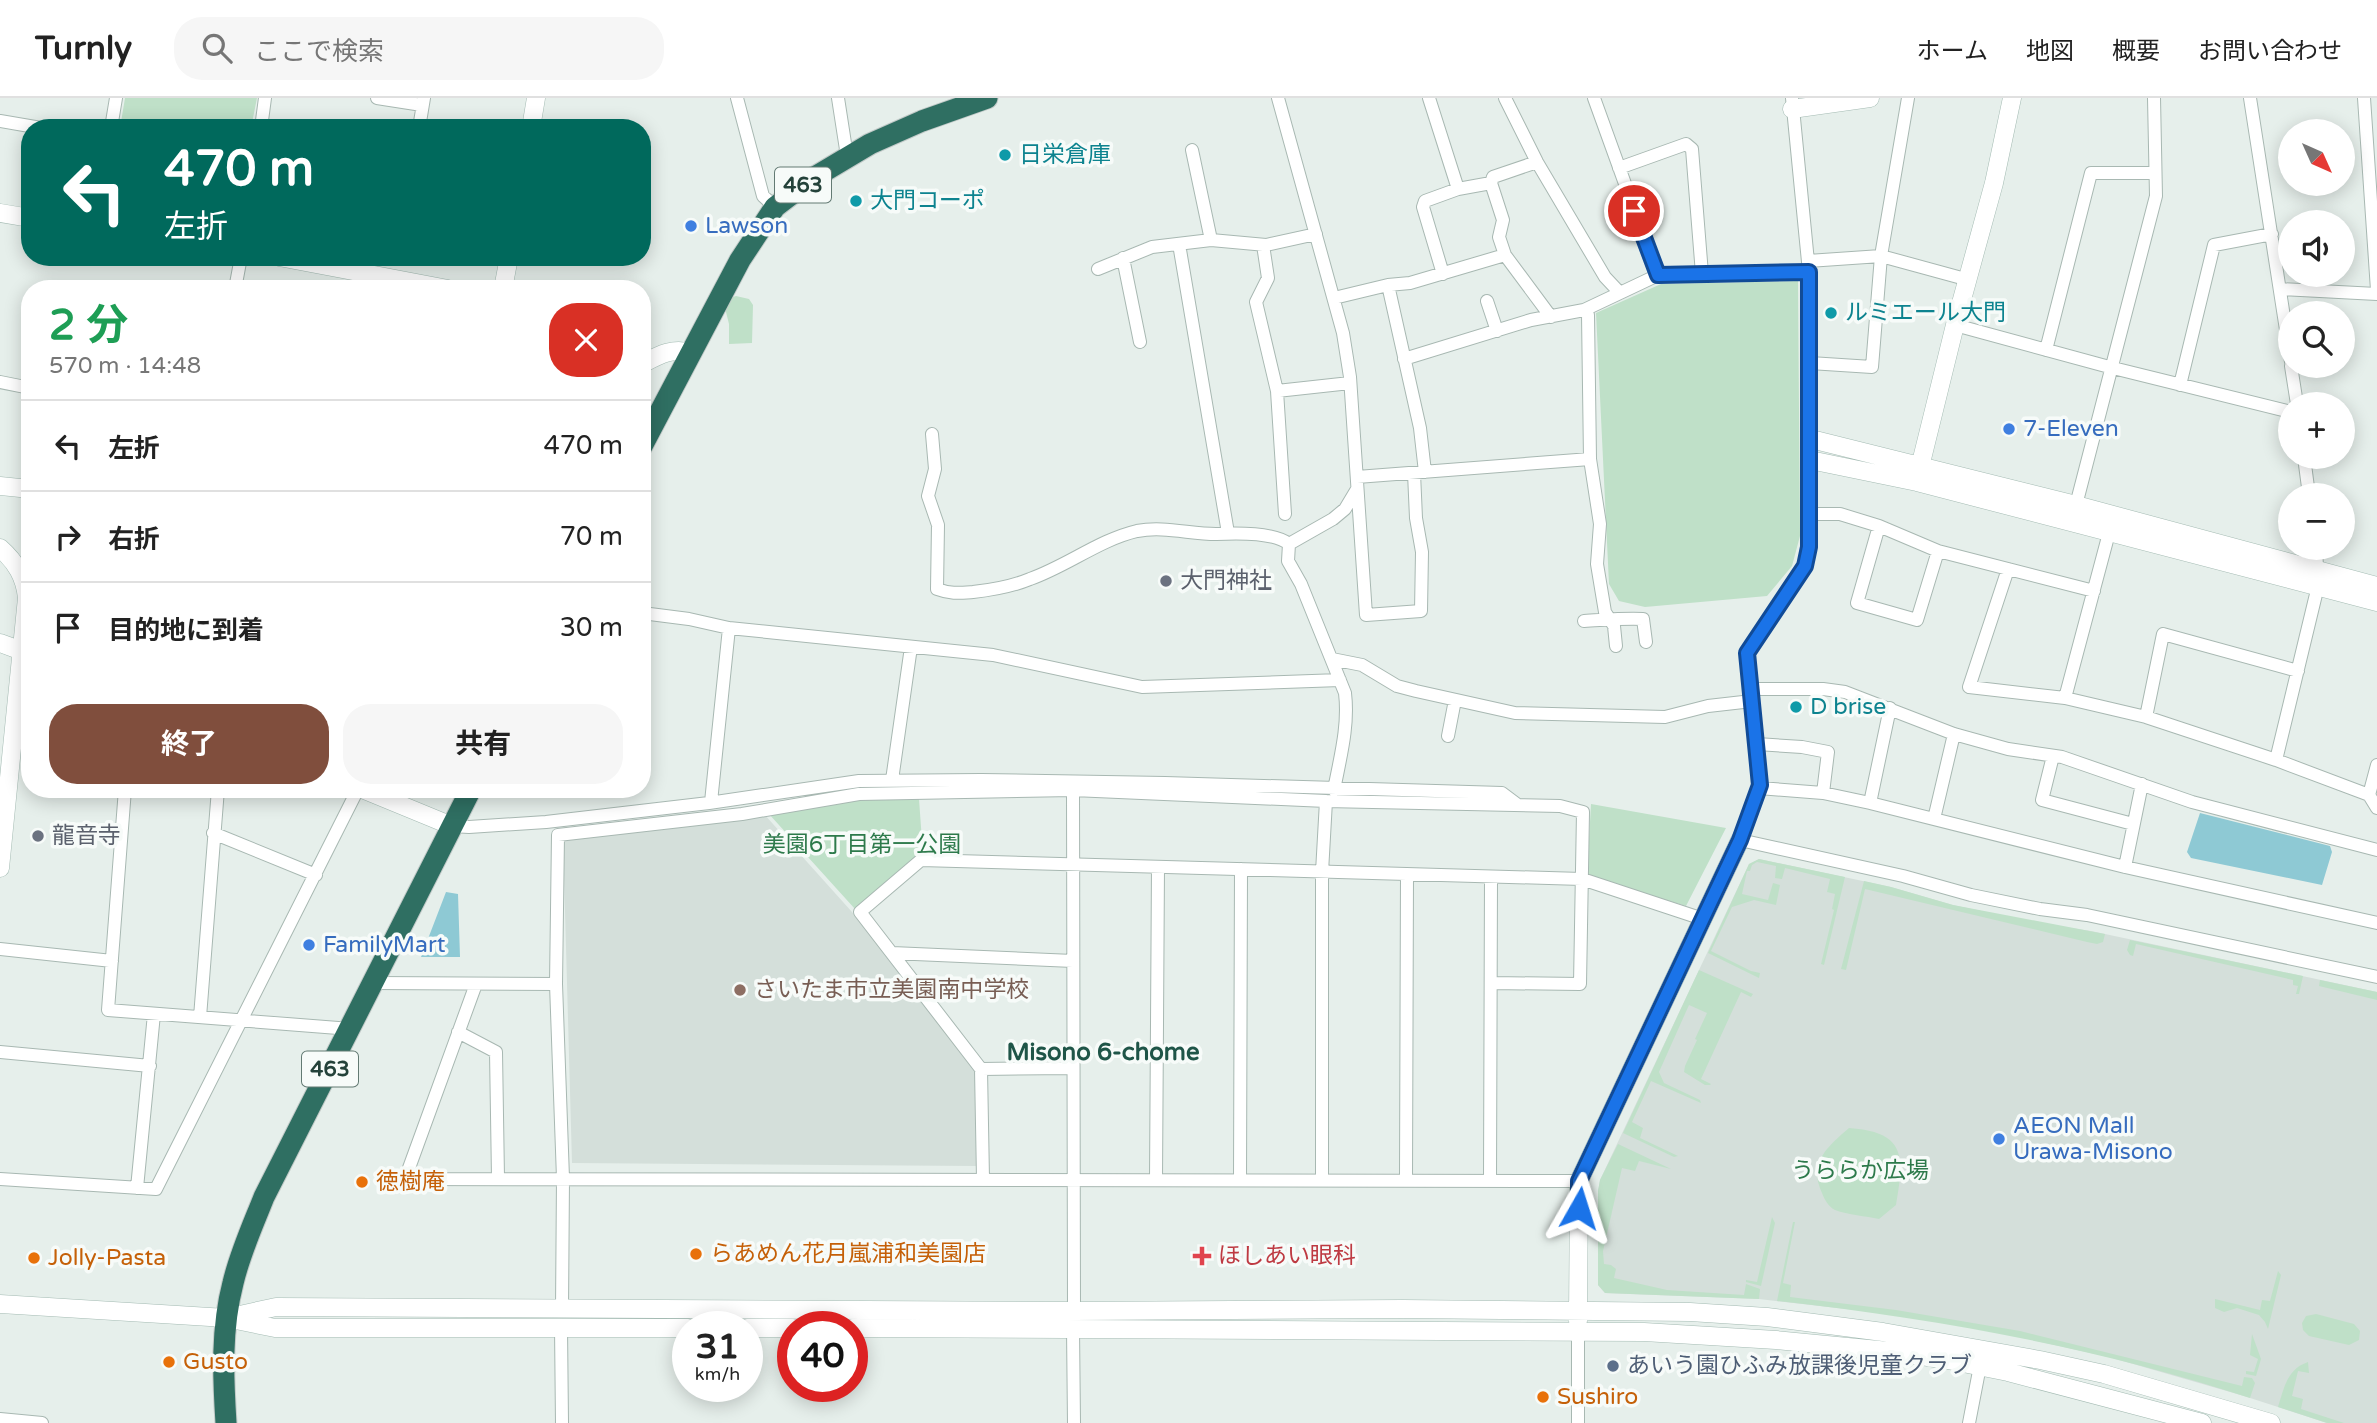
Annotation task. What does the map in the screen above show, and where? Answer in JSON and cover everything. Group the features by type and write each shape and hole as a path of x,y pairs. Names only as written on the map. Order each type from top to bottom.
{"highway":[{"name":"463","path":"651,429 740,260 775,207 847,156 903,129 987,98"},
{"name":"463","path":"226,1423 223,1367 226,1318 232,1284 243,1248 264,1197 466,798"}],"street":[{"path":"112,119 116,98"},
{"path":"262,119 265,98"},
{"path":"377,98 423,102"},
{"path":"532,119 536,98"},
{"path":"737,98 763,196 775,207"},
{"path":"838,98 847,156"},
{"path":"1278,98 1343,333 1350,383 1366,615 1421,611 1422,552 1416,518 1420,428 1388,285"},
{"path":"1429,98 1458,189"},
{"path":"1505,98 1536,162 1605,277 1620,293"},
{"path":"1594,98 1658,275"},
{"path":"1578,1423 1579,1181 1740,840 1759,788 1747,653 1805,566 1809,547 1811,439 1808,267 1792,103 1870,98"},
{"path":"1810,363 1872,367 1881,256 1908,98"},
{"path":"1918,475 1994,183 2012,98"},
{"path":"2076,505 2156,196 2154,98"},
{"path":"2250,98 2282,301"},
{"path":"2280,289 2377,292 2364,98"},
{"path":"0,121 21,125"},
{"path":"1619,168 1686,144 1692,149 1702,274"},
{"path":"1192,150 1210,240"},
{"path":"1536,162 1493,177 1491,183 1503,220 1499,237 1505,255 1551,317"},
{"path":"2046,350 2091,173 2155,173"},
{"path":"1443,274 1423,207 1425,201 1458,189 1491,183"},
{"path":"0,213 21,216"},
{"path":"1098,269 1144,249 1210,240 1263,245 1316,234"},
{"path":"2180,385 2214,245 2272,234"},
{"path":"1179,244 1228,533"},
{"path":"1263,245 1268,278 1256,302 1277,391 1285,514"},
{"path":"1334,298 1388,285 1410,283 1505,255"},
{"path":"1405,359 1531,320 1584,310 1658,275 1808,267 1881,256 1969,280"},
{"path":"1123,258 1140,342"},
{"path":"327,266 400,280"},
{"path":"1487,302 1497,331"},
{"path":"1584,310 1588,315 1590,459 1600,524 1597,564 1605,612 1614,626 1616,646"},
{"path":"1955,325 2278,409"},
{"path":"651,358 671,351 691,353"},
{"path":"0,382 21,386"},
{"path":"1277,391 1350,383"},
{"path":"932,434 936,469 929,496 938,525 937,589 950,594 988,590 1030,580 1112,539 1136,532 1172,529 1198,534 1228,533 1282,539 1289,544"},
{"path":"1811,439 1918,475 2109,533 2318,578 2377,586"},
{"path":"1357,483 1419,472 1590,459"},
{"path":"1810,460 1918,475 2076,505 2318,578 2377,602"},
{"path":"1289,544 1333,519 1345,509 1357,483"},
{"path":"0,486 21,488"},
{"path":"1810,514 1840,513 1938,551 2094,591"},
{"path":"1879,526 1857,603 1917,620 1938,551"},
{"path":"2065,698 2109,533"},
{"path":"1289,544 1288,561 1301,584 1332,659 1345,693 1347,711 1330,795 1322,872 1322,1180"},
{"path":"0,548 21,573"},
{"path":"2276,760 2318,578 2317,560"},
{"path":"2008,569 1969,687 2065,698 2146,718 2276,760 2369,795 2377,808"},
{"path":"651,614 729,628 993,655 1142,687 1340,680"},
{"path":"1584,621 1610,620 1617,617 1643,619 1646,642"},
{"path":"710,803 729,628"},
{"path":"2146,718 2163,634 2298,671"},
{"path":"0,643 21,650"},
{"path":"892,780 911,647"},
{"path":"1332,659 1362,665 1397,685 1514,713 1665,717 1751,695 1823,689 1845,692 1954,734 2008,749 2091,765 2192,802 2377,850"},
{"path":"0,868 21,694"},
{"path":"1448,736 1455,700"},
{"path":"1870,803 1890,708"},
{"path":"1934,819 1954,734"},
{"path":"1757,744 1828,752 1823,793"},
{"path":"2053,756 2042,800 2133,824"},
{"path":"2369,795 2377,765"},
{"path":"382,798 452,826 469,827 546,822 710,803 859,781 892,780 1152,783 1560,806 1583,812 1580,984 1491,982"},
{"path":"2125,867 2142,784"},
{"path":"1759,788 1823,793 1870,803 2125,867 2377,923"},
{"path":"562,1423 563,1178 556,984 558,835 742,814 859,794 1073,790 1330,795"},
{"path":"1073,790 1074,1423"},
{"path":"124,798 108,1010 351,1029"},
{"path":"200,1017 217,798"},
{"path":"0,1179 156,1189 355,798"},
{"path":"214,833 316,875"},
{"path":"1740,840 1903,876 1983,897 2040,909 2087,915 2377,977"},
{"path":"983,1179 981,1069 860,912 922,860 1582,879 1703,919"},
{"path":"1156,1180 1158,867"},
{"path":"1240,1180 1241,869"},
{"path":"1406,1180 1408,874"},
{"path":"1490,1181 1491,877"},
{"path":"0,949 112,961"},
{"path":"892,953 1073,961"},
{"path":"374,983 556,984"},
{"path":"475,984 405,1179 1579,1181"},
{"path":"137,1188 154,1014"},
{"path":"458,1032 496,1052 498,1178"},
{"path":"0,1052 150,1066"},
{"path":"981,1069 1073,1068"},
{"path":"0,1304 226,1318 276,1307 562,1318 1073,1320 1644,1332 1827,1344 1889,1351 1980,1366 2202,1423"},
{"path":"868,1327 1402,1309 1734,1314 1883,1332 2028,1357 2104,1374 2266,1422"},
{"path":"562,1318 672,1327"},
{"path":"1969,1423 1980,1366"},
{"path":"0,1419 42,1423"}],"shaded area":[{"name":"さいたま市立美園南中学校","path":"764,814 852,912 975,1068 976,1166 572,1163 563,839"},
{"name":"AEON Mall Urawa-Misono","path":"1759,859 1891,887 1953,905 2091,931 2377,992 2377,1423 2327,1423 2109,1357 1983,1329 1873,1312 1759,1299 1605,1293 1598,1285 1600,1180 1749,864"}],"green space":[{"path":"125,98 257,98 253,119 122,119"},
{"path":"1798,281 1800,536 1792,566 1767,596 1645,607 1619,601 1609,584 1596,313 1661,284"},
{"path":"736,296 749,299 753,305 752,343 729,344 729,324 726,312 722,310 730,298"},
{"name":"美園6丁目第一公園","path":"862,799 919,799 923,855 855,909 769,814"},
{"path":"1591,804 1726,828 1686,906 1587,876"},
{"path":"1759,859 1845,877 1824,965 1821,964 1834,910 1835,894 1827,892 1830,879 1785,868 1782,879 1775,878 1776,866 1757,862 1747,871 1742,894 1768,900 1773,883 1780,885 1776,905 1754,900 1732,907 1711,951 1760,973 1759,978 1708,953 1749,864"},
{"path":"1864,881 1953,905 2105,934 2103,942 2097,944 1865,889 1846,970 1841,969"},
{"path":"2130,940 2303,976 2299,994 2296,994 2298,986 2293,985 2293,980 2136,944 2133,956 2127,950"},
{"path":"1699,970 1753,994 1751,997 1741,992 1701,1079 1710,1085 1705,1085 1684,1072 1707,1013 1689,1005 1659,1072 1664,1083 1700,1100 1701,1103 1651,1081 1632,1122 1643,1128 1640,1138 1678,1156 1674,1157 1623,1133"},
{"path":"2320,980 2377,992 2377,1000 2319,986"},
{"name":"うららか広場","path":"1849,1128 1882,1135 1891,1141 1897,1150 1900,1173 1896,1205 1879,1219 1835,1210 1825,1200 1818,1182 1817,1173 1822,1156"},
{"path":"1618,1144 1671,1169 1639,1161 1635,1171 1622,1168 1603,1251 1604,1264 1616,1269 1614,1278 1667,1290 1744,1295 1746,1284 1760,1289 1759,1299 1605,1293 1598,1285 1598,1191 1600,1180"},
{"path":"1772,1217 1775,1223 1761,1286 1746,1282 1757,1282"},
{"path":"1793,1222 1783,1283 1791,1285 1790,1297 1896,1310 2020,1331 2242,1386 2244,1377 2252,1378 2255,1383 2250,1398 2134,1364 2016,1337 1777,1301"},
{"path":"2278,1271 2281,1275 2268,1329 2259,1315 2237,1308 2224,1312 2215,1308 2215,1299 2260,1310 2262,1300 2270,1301"},
{"path":"2316,1314 2354,1324 2360,1331 2359,1340 2349,1345 2309,1336 2303,1330 2302,1323 2306,1316"},
{"path":"2252,1334 2261,1359 2256,1376 2246,1374 2246,1371 2254,1372 2258,1359 2250,1355"},
{"path":"2308,1362 2309,1373 2298,1371 2292,1396 2303,1399 2301,1409 2344,1423 2327,1423 2278,1407 2291,1374"}],"water":[{"path":"2200,813 2330,846 2332,852 2322,885 2191,858 2187,852"},
{"path":"446,892 458,894 460,957 421,957"}],"place":[{"name":"日栄倉庫","path":"1005,155"},
{"name":"大門コーポ","path":"856,201"},
{"name":"Lawson","path":"691,226"},
{"name":"ルミエール大門","path":"1831,313"},
{"name":"7-Eleven","path":"2009,429"},
{"name":"大門神社","path":"1166,581"},
{"name":"D brise","path":"1796,707"},
{"name":"龍音寺","path":"38,836"},
{"name":"FamilyMart","path":"309,945"},
{"name":"さいたま市立美園南中学校","path":"740,990"},
{"name":"AEON Mall Urawa-Misono","path":"1999,1139"},
{"name":"徳樹庵","path":"362,1182"},
{"name":"らあめん花月嵐浦和美園店","path":"696,1254"},
{"name":"ほしあい眼科","path":"1202,1256"},
{"name":"Jolly-Pasta","path":"34,1258"},
{"name":"Gusto","path":"169,1362"},
{"name":"あいう園ひふみ放課後児童クラブ","path":"1613,1366"},
{"name":"Sushiro","path":"1543,1397"}],"district":[{"name":"Misono 6-chome","path":"1103,1052"}],"route":[{"path":"1579,1208 1579,1181 1740,840 1760,785 1747,653 1805,566 1809,547 1809,272 1658,275 1634,211"}]}
